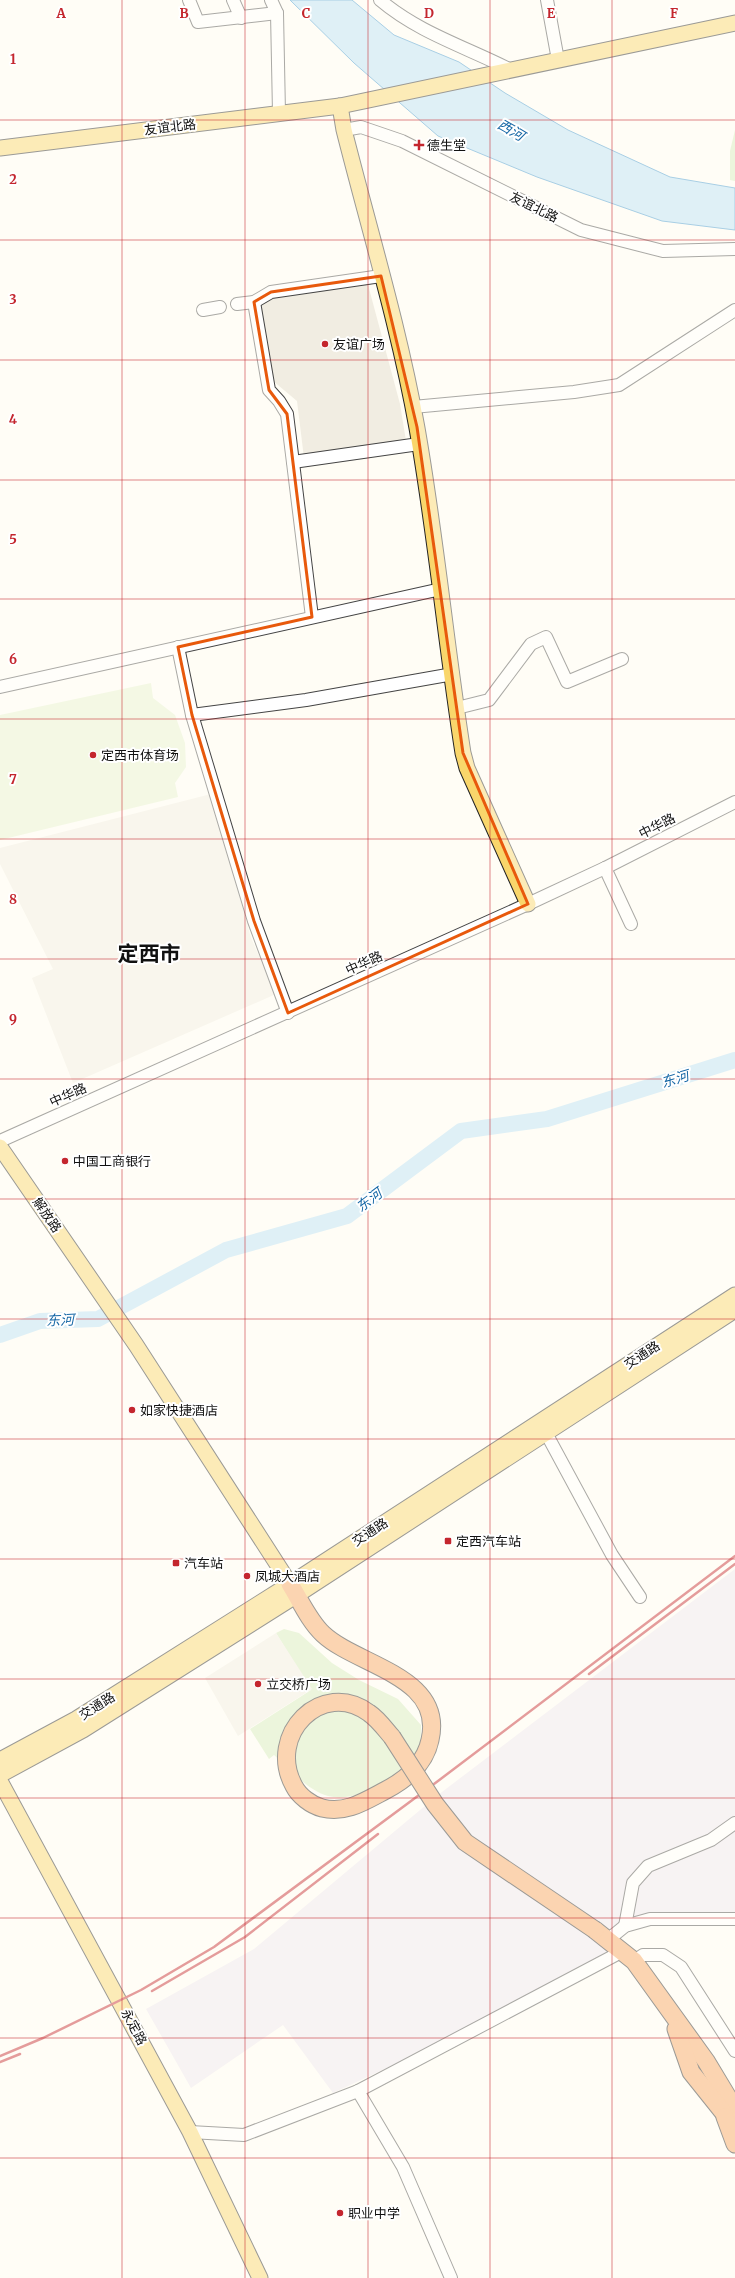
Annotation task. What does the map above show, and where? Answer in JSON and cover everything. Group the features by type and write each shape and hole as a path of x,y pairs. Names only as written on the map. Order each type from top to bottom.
{"highway":[{"path":"293,1590 323,1634 342,1647 411,1685 423,1698 430,1715 432,1733 428,1751 419,1766 395,1785 348,1809 334,1810 313,1804 296,1791 289,1778 285,1761 287,1744 293,1728 304,1715 320,1707 336,1703 353,1705 369,1712 392,1737 435,1804 465,1842 602,1935 628,1956 706,2061 730,2111 735,2127"},
{"path":"671,2013 691,2072 730,2111 735,2144"}],"main road":[{"name":"友谊北路","path":"0,148 340,106 735,23"},
{"path":"340,106 344,130 412,407 441,588 452,674 467,768 528,904"},
{"name":"解放路","path":"0,1147 136,1345 293,1590"},
{"name":"交通路","path":"0,1775 82,1730 735,1295"},
{"name":"交通路","path":"0,1760 76,1719 293,1590 546,1433 735,1310"},
{"name":"永定路","path":"0,1781 190,2132 260,2278"}],"street":[{"path":"189,0 198,22 276,13"},
{"path":"233,0 241,18"},
{"path":"271,0 276,13 279,113"},
{"path":"380,0 402,17 434,36 482,55 511,70"},
{"path":"547,0 558,60"},
{"name":"友谊北路","path":"344,130 361,127 402,141 581,230 663,251 735,249"},
{"path":"237,304 254,302 271,292 381,276"},
{"path":"254,302 269,390 279,401 287,414 312,617"},
{"path":"203,310 220,307"},
{"path":"412,407 574,392 619,385 735,310"},
{"path":"293,462 419,444"},
{"path":"0,687 441,588"},
{"path":"457,708 489,700 531,644 546,637 567,682 622,659"},
{"path":"178,647 192,715 254,921 288,1013"},
{"path":"192,715 306,700 452,674"},
{"name":"中华路","path":"0,1141 528,904 605,868 735,802"},
{"path":"605,868 631,924"},
{"path":"546,1433 612,1555 640,1597"},
{"path":"625,1926 633,1882 648,1866 711,1840 735,1823"},
{"path":"602,1935 625,1926 650,1919 735,1919"},
{"path":"190,2132 244,2135 358,2091 628,1956 663,1955 681,1967 735,2051"},
{"path":"358,2091 404,2167 451,2278"}],"highlighted area":[{"path":"381,276 417,427 463,753 528,904 288,1013 254,921 192,715 178,647 312,617 287,414 269,390 254,302 271,292"}],"shaded area":[{"name":"友谊广场","path":"367,281 400,404 406,441 304,458 297,401 272,380 258,308 262,298"},
{"path":"211,794 251,938 276,994 73,1083 32,978 53,969 0,864 0,848"},
{"path":"735,1569 735,1922 627,1927 600,1959 391,2066 333,2093 283,2025 191,2088 146,2009 254,1949 438,1795"},
{"name":"立交桥广场","path":"276,1633 312,1689 238,1736 205,1678"}],"green space":[{"path":"735,130 735,181 730,180 730,151"},
{"name":"定西市体育场","path":"151,683 153,698 175,715 185,743 186,767 175,783 178,797 0,840 0,715"},
{"path":"284,1629 299,1633 332,1663 359,1680 398,1699 421,1725 420,1742 416,1753 399,1770 381,1784 360,1794 339,1797 328,1796 306,1784 274,1755 269,1759 250,1729 311,1690 276,1633"}],"water":[{"name":"西河","path":"290,0 352,0 394,35 459,62 505,93 568,130 670,177 735,188 735,230 662,221 537,177 438,136 354,63"}],"waterway":[{"name":"东河","path":"0,1335 40,1321 98,1319 226,1250 347,1216 461,1131 547,1119 735,1060"}],"railway":[{"path":"0,2056 43,2038 141,1990 214,1947 438,1781 735,1556"},
{"path":"589,1674 735,1564"},
{"path":"152,1991 245,1937 378,1834"},
{"path":"0,2062 20,2054"}],"place":[{"name":"德生堂","path":"419,145"},
{"name":"友谊广场","path":"325,344"},
{"name":"定西市体育场","path":"93,755"},
{"name":"中国工商银行","path":"65,1161"},
{"name":"如家快捷酒店","path":"132,1410"},
{"name":"定西汽车站","path":"448,1541"},
{"name":"汽车站","path":"176,1563"},
{"name":"凤城大酒店","path":"247,1576"},
{"name":"立交桥广场","path":"258,1684"},
{"name":"职业中学","path":"340,2213"}],"district":[{"name":"定西市","path":"149,953"}]}
